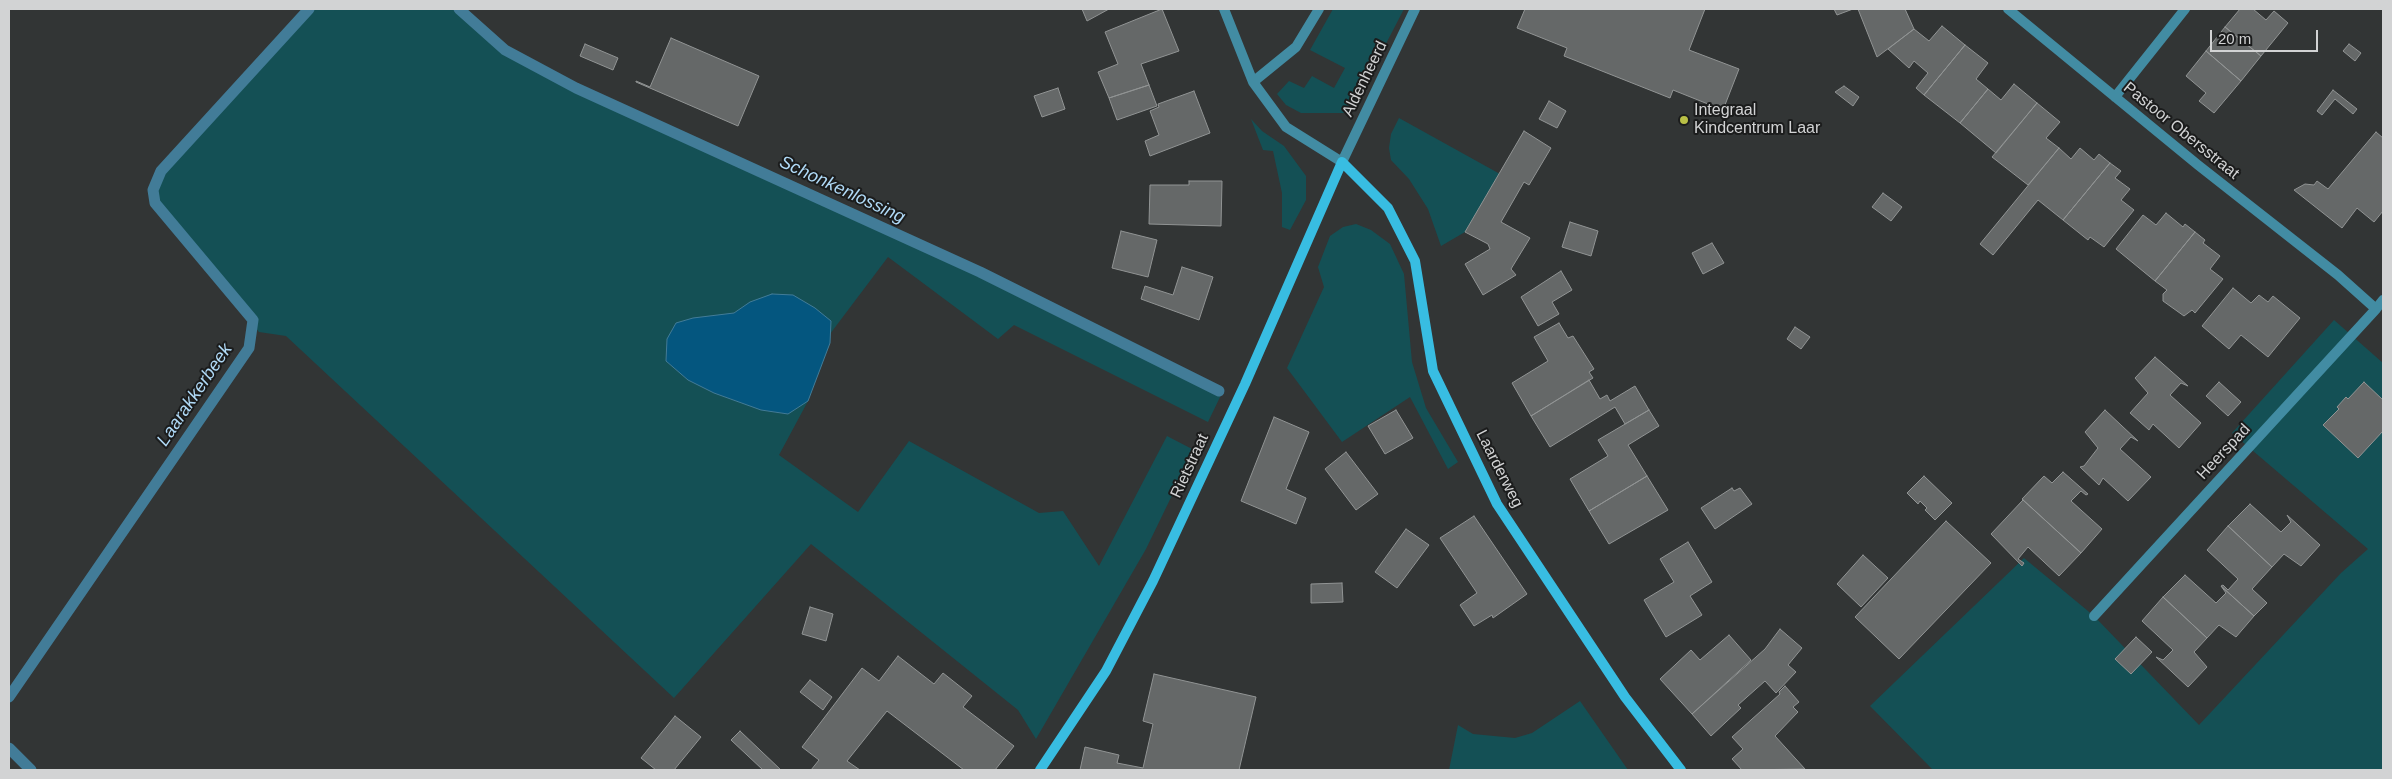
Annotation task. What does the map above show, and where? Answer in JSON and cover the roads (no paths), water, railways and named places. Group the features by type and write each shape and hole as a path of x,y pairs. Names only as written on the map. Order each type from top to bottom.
{"street":[{"path":"1224,9 1253,82 1286,127 1342,162"},
{"path":"1253,82 1296,47 1319,9"},
{"name":"Aldenheerd","path":"1342,162 1415,9"},
{"name":"Pastoor Obersstraat","path":"2008,9 2338,275 2376,309"},
{"path":"2115,97 2185,9"},
{"name":"Rietstraat","path":"1040,770 1106,671 1154,581 1249,375 1342,162"},
{"name":"Laarderweg","path":"1342,162 1388,208 1415,261 1433,371 1497,504 1625,697 1682,770"},
{"name":"Heerspad","path":"2094,616 2383,300"}],"waterway":[{"name":"Laarakkerbeek","path":"9,697 249,348 253,320 155,203 153,190 161,171 309,9"},
{"name":"Schonkenlossing","path":"459,9 505,50 576,88 980,272 1219,391"},
{"name":"Laarakkerbeek","path":"9,748 31,770"}],"place":[{"name":"Integraal Kindcentrum Laar","path":"1684,120"}]}
